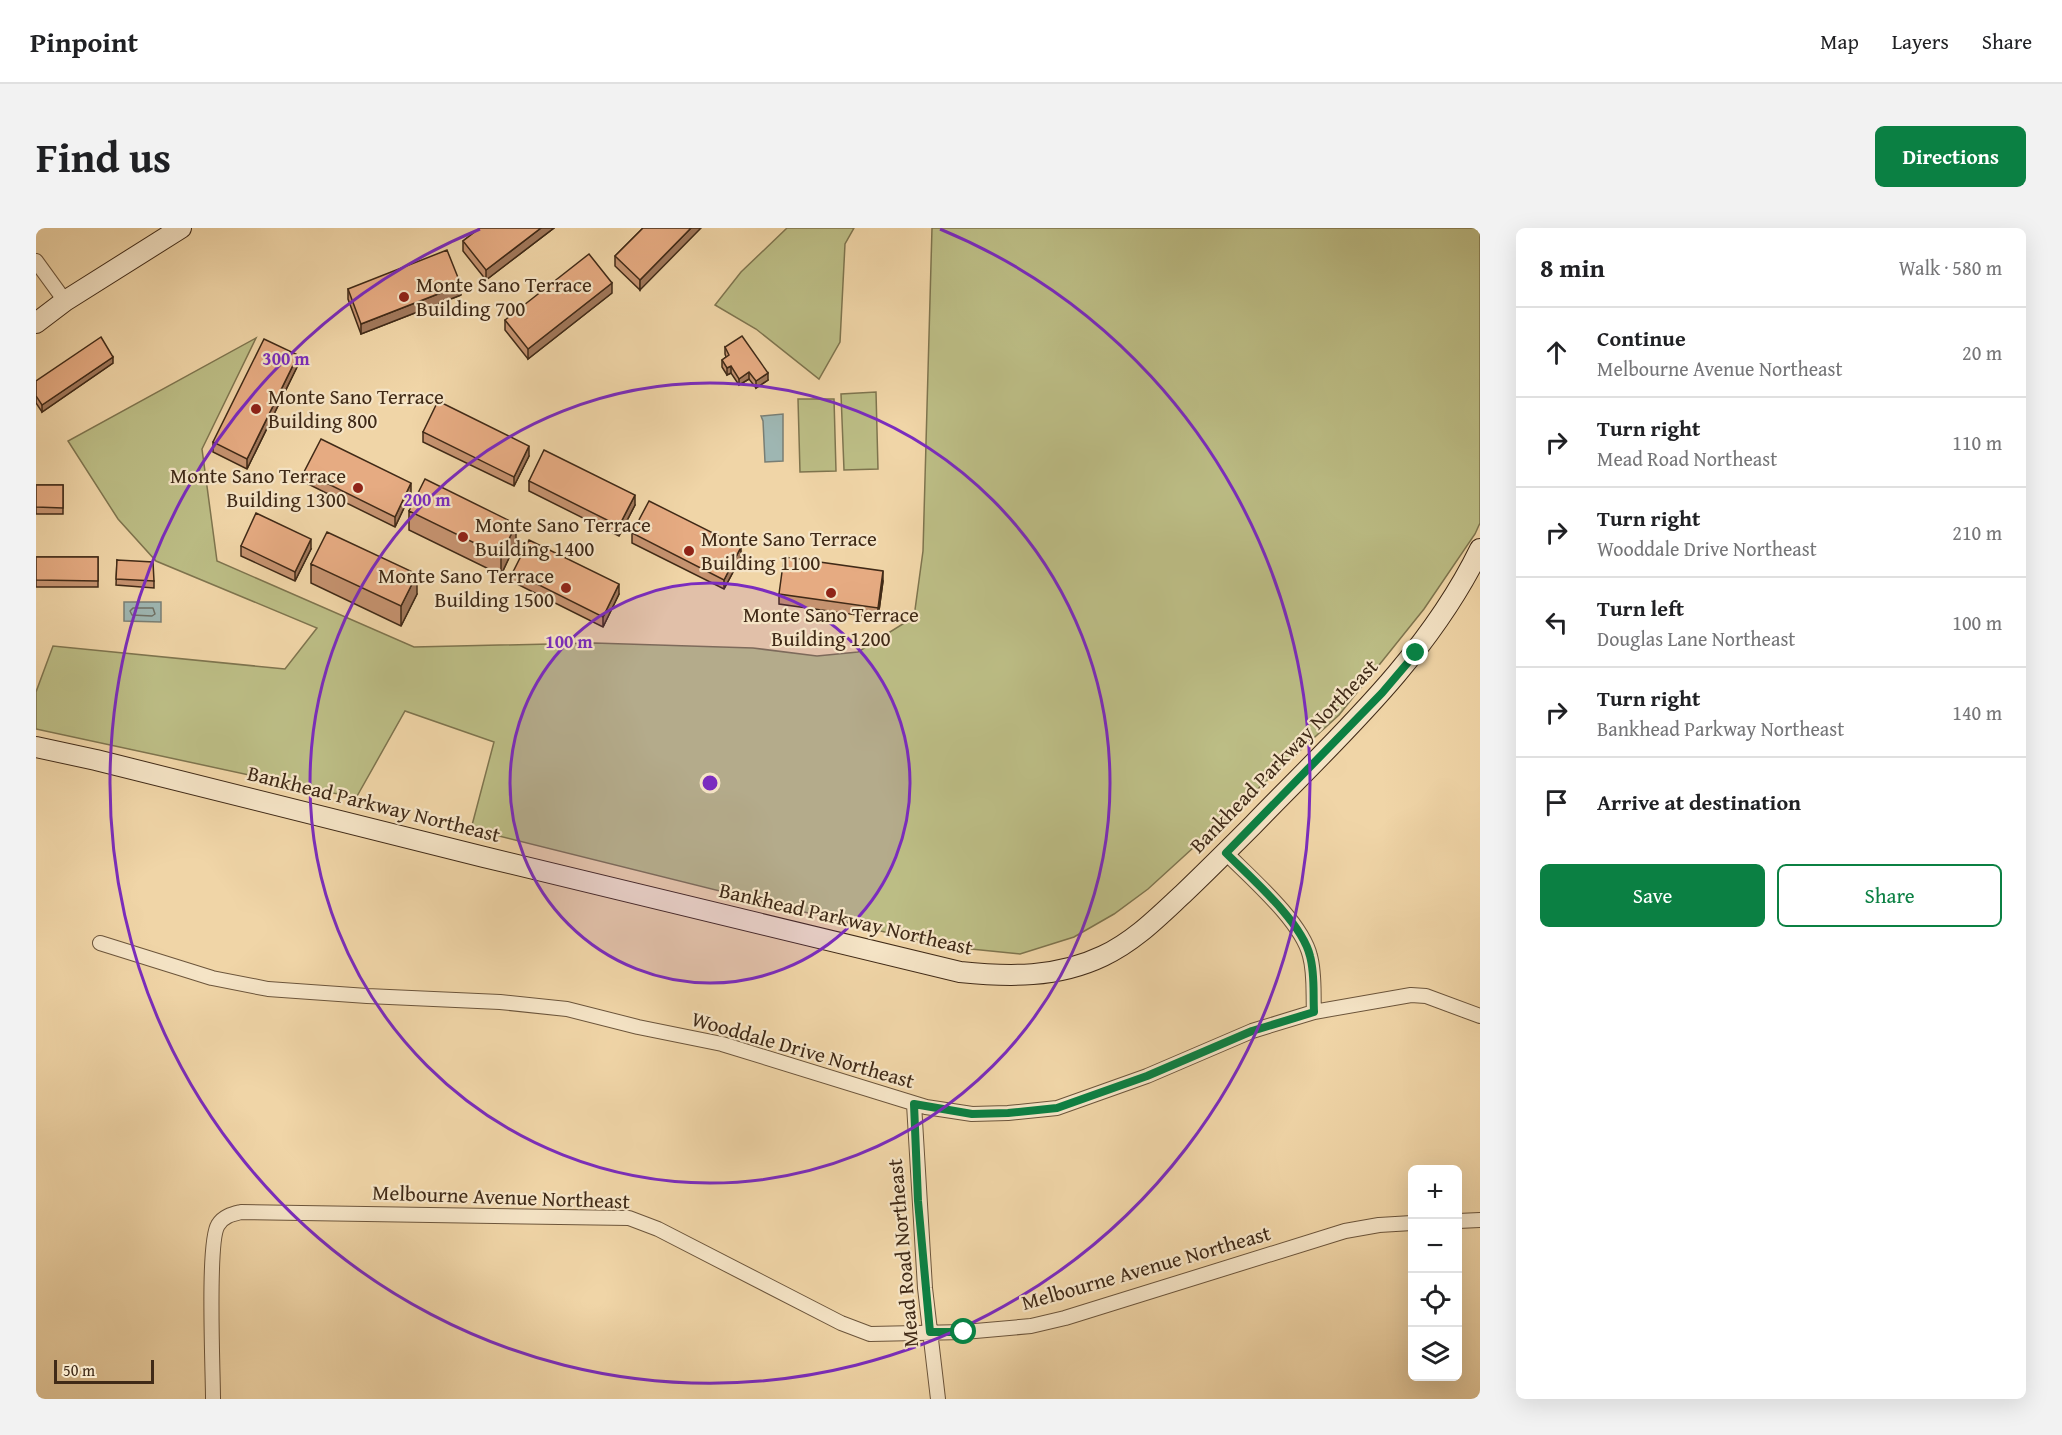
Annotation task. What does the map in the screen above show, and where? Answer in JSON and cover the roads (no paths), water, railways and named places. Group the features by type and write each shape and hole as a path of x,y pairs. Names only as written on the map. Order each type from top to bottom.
{"street":[{"path":"36,323 65,301 181,228"},
{"path":"36,261 65,301"},
{"name":"Bankhead Parkway Northeast","path":"36,747 119,765 960,972 1025,976 1075,967 1103,956 1151,924 1226,853 1382,693 1416,653 1449,606 1480,549"},
{"path":"1226,853 1277,904 1304,940 1310,956 1314,1012"},
{"name":"Wooddale Drive Northeast","path":"100,943 212,978 268,989 500,1002 567,1009 722,1044 914,1104 972,1114 1057,1108 1147,1076 1252,1031 1314,1012 1411,995 1426,996 1480,1016"},
{"name":"Mead Road Northeast","path":"914,1104 918,1201 938,1399"},
{"name":"Melbourne Avenue Northeast","path":"213,1399 213,1255 217,1225 225,1217 241,1212 629,1218 658,1229 841,1323 870,1334 964,1332 1031,1326 1344,1231 1408,1223"},
{"path":"1462,1221 1480,1220"}],"water":[{"path":"783,414 783,461 765,462 761,416"},
{"path":"124,602 161,602 161,622 124,621"}],"place":[{"name":"Monte Sano Terrace Building 700","path":"404,297"},
{"name":"Monte Sano Terrace Building 800","path":"256,409"},
{"name":"Monte Sano Terrace Building 1300","path":"358,488"},
{"name":"Monte Sano Terrace Building 1400","path":"463,537"},
{"name":"Monte Sano Terrace Building 1100","path":"689,551"},
{"name":"Monte Sano Terrace Building 1500","path":"566,588"},
{"name":"Monte Sano Terrace Building 1200","path":"831,593"}]}
